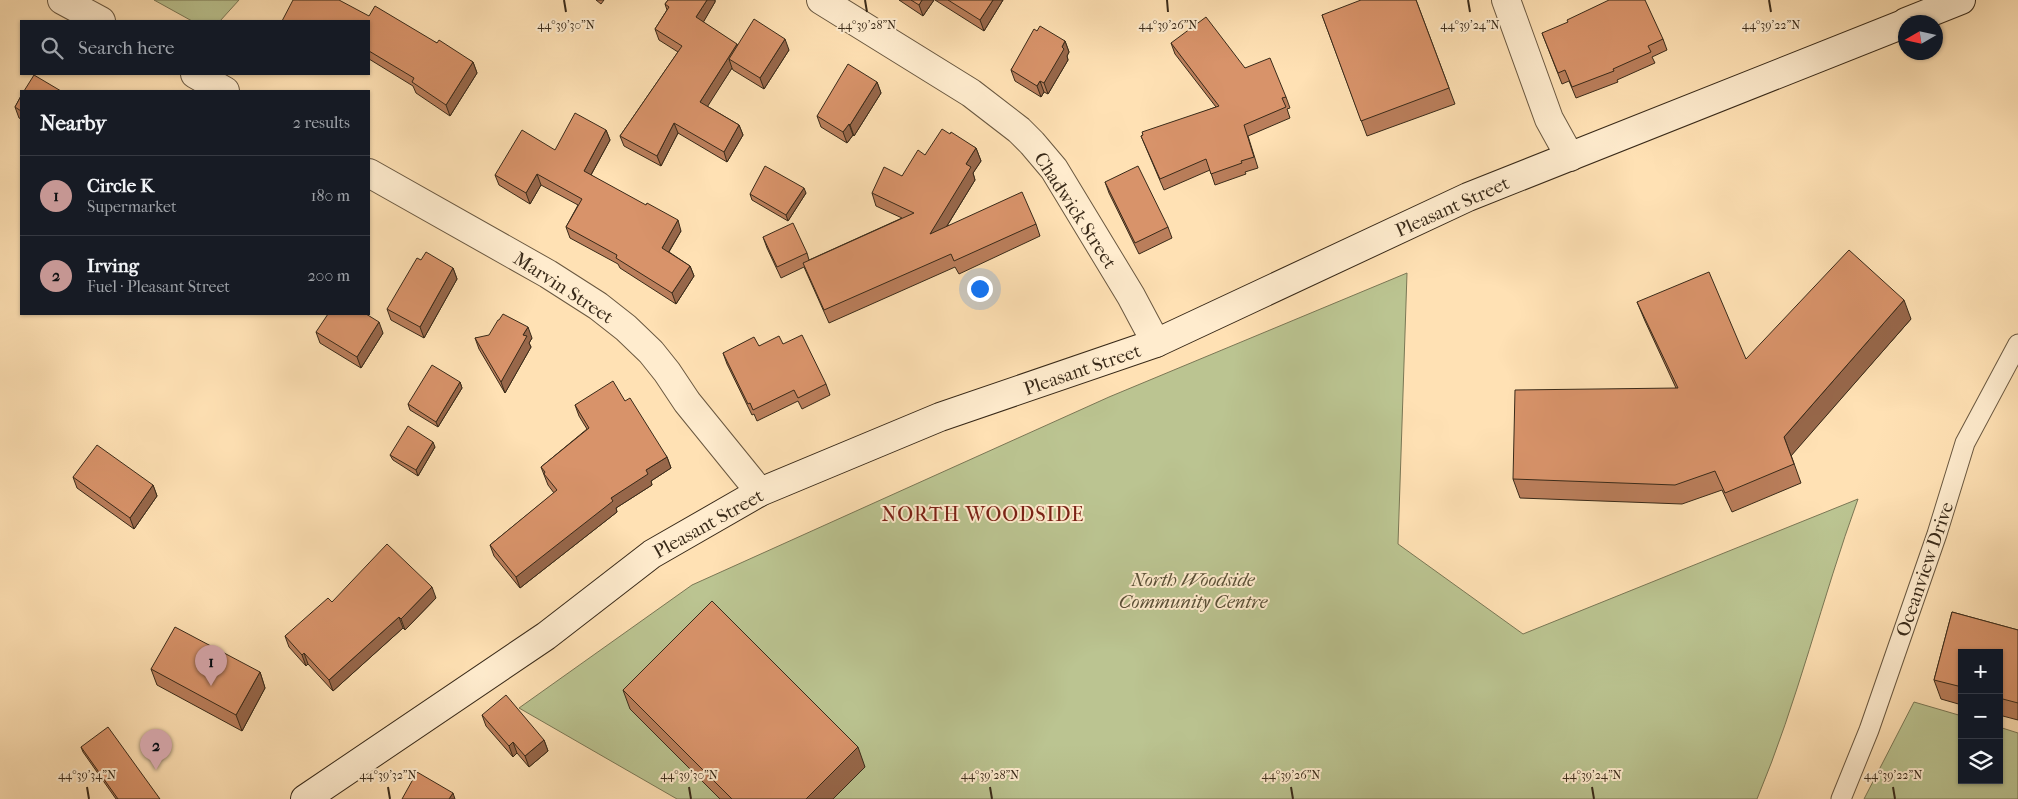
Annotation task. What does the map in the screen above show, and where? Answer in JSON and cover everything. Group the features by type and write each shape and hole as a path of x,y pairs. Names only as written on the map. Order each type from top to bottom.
{"main road":[{"path":"62,0 99,20"},
{"name":"Chadwick Street","path":"821,0 971,93 1019,130 1032,143 1054,169 1131,296 1156,343"},
{"path":"1506,0 1549,119 1570,157"},
{"name":"Pleasant Street","path":"1925,15 1961,0"},
{"name":"Pleasant Street","path":"307,799 546,636 652,554 760,492 940,418 1156,343 1468,197 1898,26"},
{"path":"196,75 223,90"},
{"name":"Marvin Street","path":"370,173 548,274 598,306 626,328 651,352 687,402 760,492"}],"lane":[{"name":"Oceanview Drive","path":"1840,799 1869,730 1937,534 1965,443 2018,344"}],"green space":[{"path":"154,0 239,0 221,20 190,20"},
{"name":"North Woodside Community Centre","path":"1407,273 1398,544 1523,634 1858,499 1785,725 1757,799 677,799 519,708 692,585 1109,397"},
{"path":"1914,702 1958,715 1958,784 2003,784 2003,728 2018,733 2018,799 1864,799"}],"building":[{"path":"293,0 339,0 369,16 375,6 437,43 439,40 473,62 446,105 412,82 414,78 370,52 370,20 283,20"},
{"path":"668,0 707,0 696,17 737,44 700,102 739,125 724,152 674,123 657,156 620,136 682,46 655,29 669,7 665,4"},
{"path":"911,0 922,0 919,5"},
{"path":"948,0 993,0 980,20"},
{"path":"1361,0 1416,0 1449,88 1361,121 1322,15"},
{"path":"1609,0 1645,0 1663,39 1648,46 1651,52 1613,69 1614,71 1572,87 1565,70 1558,73 1542,33 1568,22 1567,20"},
{"path":"1206,17 1245,68 1270,58 1286,97 1282,98 1286,107 1244,125 1254,157 1211,174 1206,159 1160,179 1141,136 1143,135 1142,132 1219,106 1171,43"},
{"path":"754,19 785,39 760,78 729,59"},
{"path":"1040,26 1065,41 1062,47 1064,49 1044,83 1040,81 1037,86 1011,70 1034,29 1037,31"},
{"path":"848,64 877,82 850,125 843,132 817,116"},
{"path":"34,75 59,90 25,90"},
{"path":"20,98 20,110 15,107"},
{"path":"575,113 606,130 584,171 678,220 662,248 690,266 672,293 616,258 617,255 566,227 582,199 537,174 526,193 495,175 522,130 555,150"},
{"path":"942,129 950,134 951,132 976,148 966,164 971,167 930,234 1022,192 1036,224 954,261 951,254 824,310 803,263 914,213 872,193 884,167 902,176 918,150 925,155"},
{"path":"765,166 804,188 786,215 750,194"},
{"path":"1138,166 1168,227 1135,243 1105,182"},
{"path":"793,223 807,253 777,267 763,237"},
{"path":"1849,250 1904,300 1784,437 1794,464 1725,493 1715,471 1675,485 1513,479 1515,390 1678,388 1637,302 1709,272 1746,359"},
{"path":"426,252 453,268 420,327 387,309 417,258 421,260"},
{"path":"503,314 528,327 523,335 527,336 501,382 475,338 489,335"},
{"path":"327,315 368,315 379,322 357,357 316,332"},
{"path":"802,335 826,384 798,398 794,390 753,410 750,403 748,404 723,353 754,337 759,346 779,336 783,344"},
{"path":"432,365 460,382 436,422 408,404"},
{"path":"613,381 625,401 630,398 667,457 646,470 648,474 611,498 613,501 516,577 490,545 557,490 544,474 545,472 541,467 589,428 575,405"},
{"path":"408,426 433,442 416,470 390,455"},
{"path":"97,445 153,485 130,518 73,477"},
{"path":"387,544 432,587 401,619 399,617 329,680 285,636 328,598 332,602"},
{"path":"712,601 858,747 806,799 732,799 623,690"},
{"path":"1952,612 2018,630 2018,703 2003,699 2003,649 1958,649 1958,686 1934,680"},
{"path":"175,627 260,672 236,715 151,669"},
{"path":"506,695 544,740 525,756 513,742 509,746 482,715"},
{"path":"108,727 160,799 118,799 81,747"},
{"path":"417,772 453,793 449,799 402,799"}],"place":[{"name":"Circle K","path":"211,686"},
{"name":"Irving","path":"156,770"}],"district":[{"name":"NORTH WOODSIDE","path":"983,514"}]}
